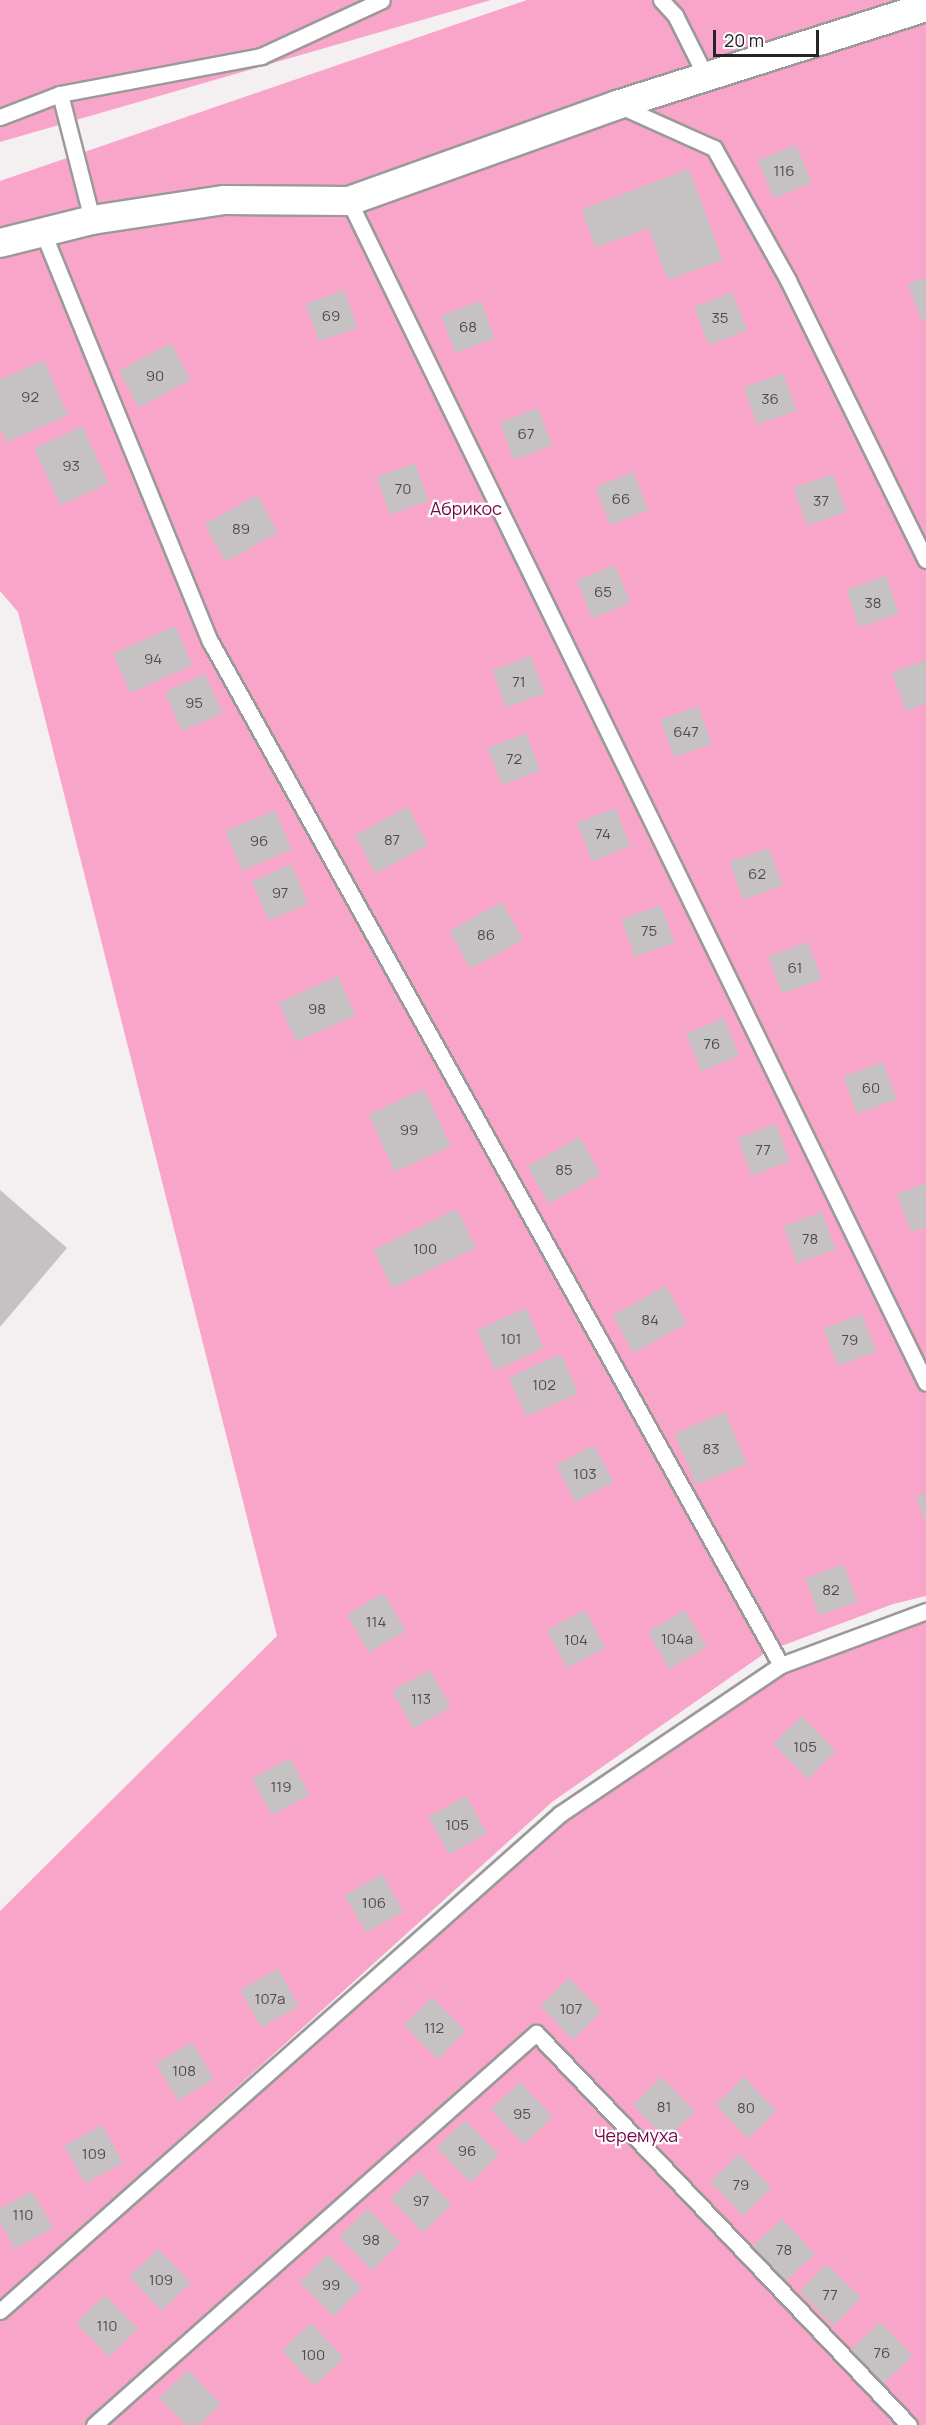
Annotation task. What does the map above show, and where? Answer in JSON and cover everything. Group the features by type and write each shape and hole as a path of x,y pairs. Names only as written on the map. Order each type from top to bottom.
{"street":[{"path":"0,243 42,230 92,220 225,200 349,201 617,105 926,7"}],"lane":[{"path":"661,0 675,15 706,77"},
{"path":"0,117 60,94 261,56 376,1"},
{"path":"60,94 92,220"},
{"path":"617,105 714,148 788,280 926,560"},
{"path":"349,201 926,1383"},
{"path":"42,230 210,641 781,1665"},
{"path":"0,2311 560,1814 781,1665 926,1611"},
{"path":"94,2425 536,2033 909,2425"}],"green space":[{"path":"0,0 491,0 0,142"},
{"name":"Абрикос","path":"527,0 926,0 926,1596 893,1604 768,1651 552,1802 0,2302 0,1911 277,1636 18,612 0,591 0,181"},
{"name":"Черемуха","path":"926,1611 926,2425 0,2425 0,2311 560,1814 781,1665"}],"building":[{"path":"796,145 811,183 773,198 758,160"},
{"path":"689,169 723,260 668,280 648,228 596,248 581,210"},
{"path":"926,277 926,320 922,322 908,284"},
{"path":"344,290 358,328 319,342 305,304"},
{"path":"732,292 747,330 709,345 694,307"},
{"path":"481,301 495,339 455,353 442,315"},
{"path":"171,343 191,380 139,408 119,371"},
{"path":"44,360 68,415 7,442 0,428 0,380"},
{"path":"783,373 797,411 757,425 744,387"},
{"path":"538,408 552,445 514,460 500,423"},
{"path":"82,426 109,483 61,505 34,448"},
{"path":"415,463 429,501 390,515 376,477"},
{"path":"633,472 648,510 610,525 595,487"},
{"path":"833,474 847,512 807,526 794,488"},
{"path":"257,495 278,533 225,562 205,524"},
{"path":"615,565 630,603 592,618 577,580"},
{"path":"886,576 899,614 859,627 846,590"},
{"path":"175,626 192,665 130,693 113,654"},
{"path":"531,656 545,694 506,708 492,670"},
{"path":"926,660 926,703 906,711 892,672"},
{"path":"205,674 222,713 182,731 165,692"},
{"path":"698,706 712,744 674,757 660,720"},
{"path":"526,733 540,770 502,785 488,748"},
{"path":"408,807 428,845 375,873 355,835"},
{"path":"615,808 630,846 592,861 577,823"},
{"path":"275,810 292,850 242,871 225,831"},
{"path":"769,848 783,886 743,900 730,862"},
{"path":"291,864 308,903 269,921 252,881"},
{"path":"502,902 523,940 470,969 450,931"},
{"path":"661,905 675,943 635,957 622,919"},
{"path":"808,942 822,980 782,994 769,956"},
{"path":"338,976 355,1015 296,1042 279,1002"},
{"path":"724,1018 739,1056 701,1071 686,1033"},
{"path":"883,1062 897,1100 857,1114 844,1076"},
{"path":"424,1089 451,1146 395,1172 369,1115"},
{"path":"776,1124 790,1162 751,1176 737,1138"},
{"path":"580,1137 601,1175 548,1204 528,1166"},
{"path":"926,1183 926,1227 911,1232 897,1194"},
{"path":"0,1190 67,1248 0,1327"},
{"path":"457,1209 476,1248 392,1288 373,1250"},
{"path":"822,1212 836,1250 797,1264 783,1226"},
{"path":"666,1286 687,1324 633,1353 613,1316"},
{"path":"526,1308 544,1348 495,1370 477,1330"},
{"path":"862,1314 876,1351 838,1366 824,1329"},
{"path":"561,1354 578,1393 526,1416 509,1377"},
{"path":"725,1412 747,1464 696,1485 674,1433"},
{"path":"594,1445 614,1482 576,1502 556,1465"},
{"path":"926,1493 926,1522 916,1497"},
{"path":"844,1564 858,1602 819,1616 805,1578"},
{"path":"384,1593 406,1631 369,1653 347,1614"},
{"path":"585,1610 605,1648 567,1668 547,1630"},
{"path":"685,1610 706,1647 669,1669 648,1632"},
{"path":"430,1670 451,1708 413,1728 392,1691"},
{"path":"802,1716 836,1751 807,1779 773,1744"},
{"path":"290,1758 310,1795 272,1815 252,1778"},
{"path":"466,1796 487,1834 449,1854 428,1817"},
{"path":"382,1874 404,1911 366,1933 345,1896"},
{"path":"278,1969 299,2007 261,2027 240,1990"},
{"path":"569,1978 602,2012 573,2040 540,2006"},
{"path":"432,1997 466,2031 438,2059 404,2025"},
{"path":"192,2042 214,2079 178,2100 156,2064"},
{"path":"661,2077 695,2111 667,2139 633,2105"},
{"path":"744,2077 777,2111 748,2139 715,2105"},
{"path":"520,2082 553,2117 523,2144 491,2109"},
{"path":"465,2120 499,2154 471,2182 437,2148"},
{"path":"102,2125 123,2163 85,2183 64,2146"},
{"path":"739,2154 772,2188 743,2216 710,2182"},
{"path":"419,2171 452,2205 423,2233 390,2199"},
{"path":"32,2191 53,2228 15,2249 0,2222 0,2209"},
{"path":"368,2209 401,2243 372,2271 339,2237"},
{"path":"782,2219 815,2254 785,2281 753,2246"},
{"path":"158,2249 191,2283 162,2311 129,2277"},
{"path":"328,2254 362,2288 334,2316 300,2282"},
{"path":"827,2264 861,2298 833,2326 799,2292"},
{"path":"105,2295 138,2329 109,2357 76,2323"},
{"path":"880,2322 913,2356 884,2384 851,2350"},
{"path":"311,2323 344,2358 314,2385 282,2350"},
{"path":"188,2370 221,2404 199,2425 186,2425 159,2398"}]}
